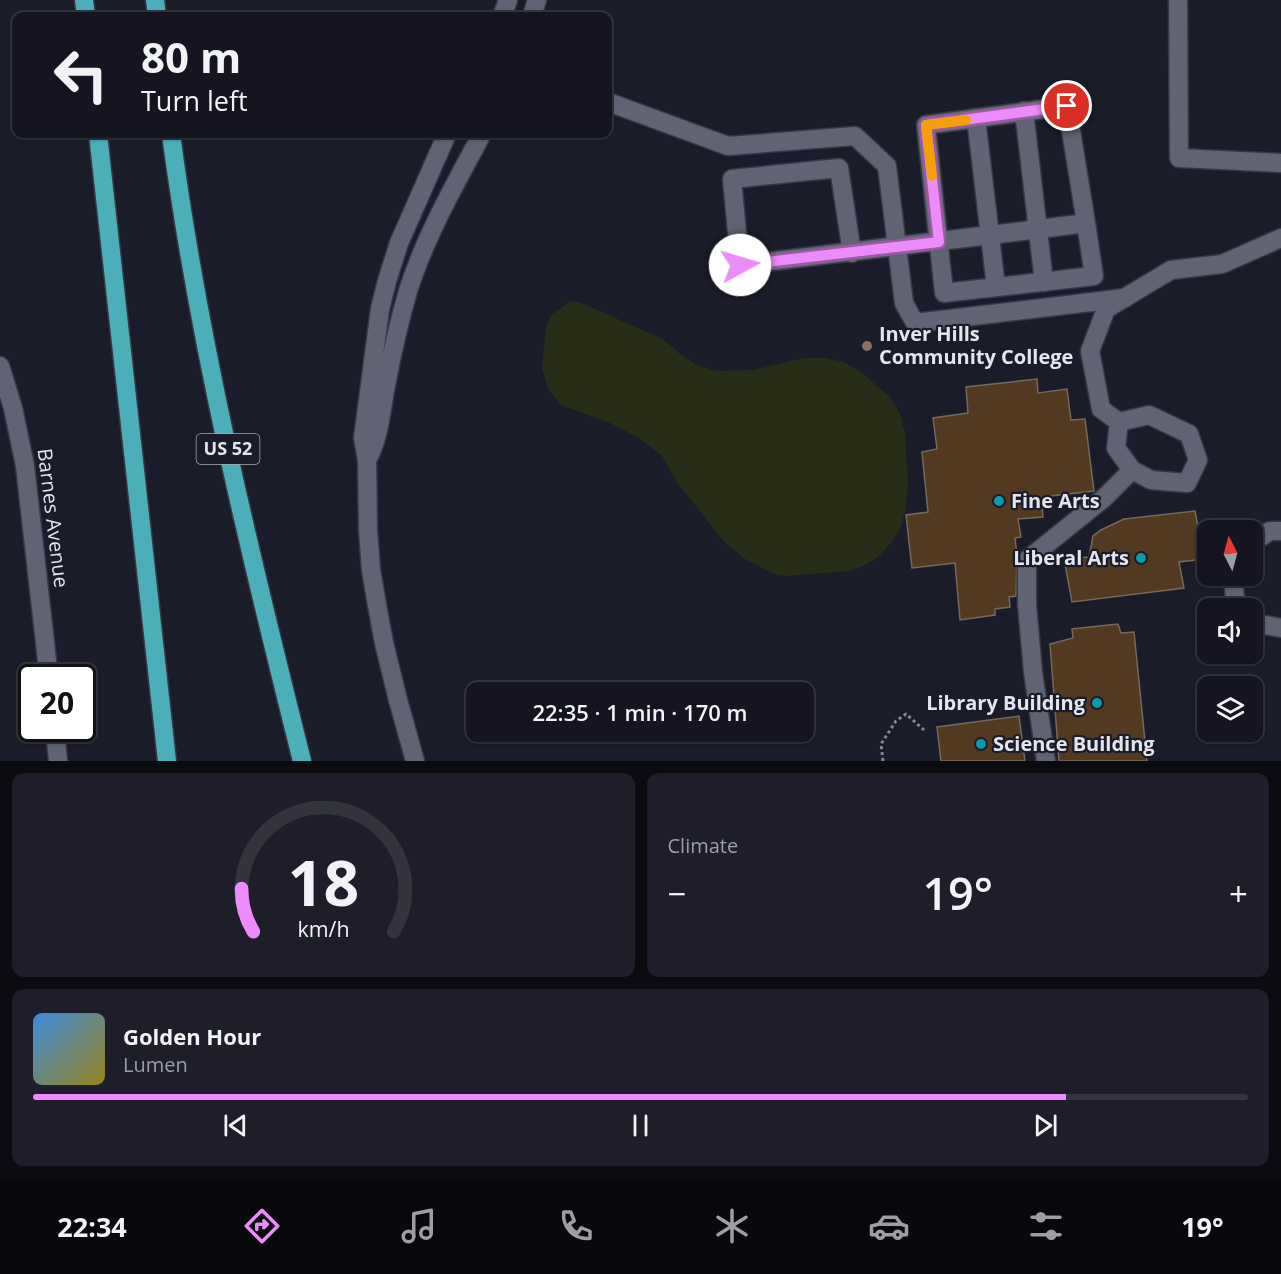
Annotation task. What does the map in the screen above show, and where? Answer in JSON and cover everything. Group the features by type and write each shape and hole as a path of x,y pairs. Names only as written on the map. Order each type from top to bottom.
{"highway":[{"path":"99,138 167,761"},
{"name":"US 52","path":"172,138 184,222 212,375 244,523 302,761"}],"street":[{"path":"1178,0 1179,158 1281,163"},
{"path":"612,103 728,146 855,136 887,166 904,303 915,323 1125,298"},
{"path":"1067,106 1094,276 944,293 926,125 1024,111 1067,106"},
{"path":"1024,111 1044,282"},
{"path":"976,118 996,287"},
{"path":"416,761 384,643 371,570 367,460 363,438 380,309 387,280 399,243 445,138"},
{"path":"367,460 375,446 388,374 408,290 420,257 480,138"},
{"path":"852,253 839,168 732,179 740,265 852,253 897,248 1086,223"},
{"path":"1119,422 1116,448 1132,471 1151,480 1188,483 1198,460 1189,434 1149,415 1119,422 1101,409 1090,351 1106,309 1171,270 1222,264 1281,238"},
{"name":"Barnes Avenue","path":"0,366 13,408 25,466 47,664"},
{"path":"1046,761 1033,672 1027,604 1027,560 1104,498 1132,471"},
{"path":"1263,536 1270,531 1281,531"},
{"path":"1263,625 1281,628"},
{"path":"56,742 58,761"}],"path":[{"path":"883,761 881,744 896,721 906,714 924,730"}],"green space":[{"path":"571,301 579,302 663,339 697,365 717,371 753,370 805,358 825,358 844,362 861,372 890,397 900,414 905,434 908,483 906,508 901,526 892,542 879,556 849,571 786,576 774,574 745,559 725,543 676,481 662,456 639,438 610,423 561,405 548,389 542,368 546,327 551,315"}],"building":[{"name":"Fine Arts","path":"1037,379 1038,393 1067,389 1071,420 1085,419 1094,491 1051,496 1052,505 1042,507 1043,517 1018,519 1021,537 1015,538 1016,596 1009,597 1010,607 995,609 995,615 960,620 955,563 912,568 906,515 928,512 922,452 937,449 933,418 968,413 966,387"},
{"name":"Liberal Arts","path":"1195,511 1197,560 1179,562 1184,588 1072,602 1064,559 1089,557 1093,536 1124,519"},
{"name":"Library Building","path":"1118,624 1121,633 1134,632 1147,761 1059,761 1050,644 1073,638 1072,629"},
{"name":"Science Building","path":"1019,716 1025,761 941,761 937,727"}],"slow traffic":[{"path":"932,176 926,125 966,120"}],"place":[{"name":"Inver Hills Community College","path":"867,346"},
{"name":"Fine Arts","path":"999,501"},
{"name":"Liberal Arts","path":"1141,558"},
{"name":"Library Building","path":"1097,703"},
{"name":"Science Building","path":"981,744"}],"route":[{"path":"740,265 939,242 926,125 1067,106"}]}
